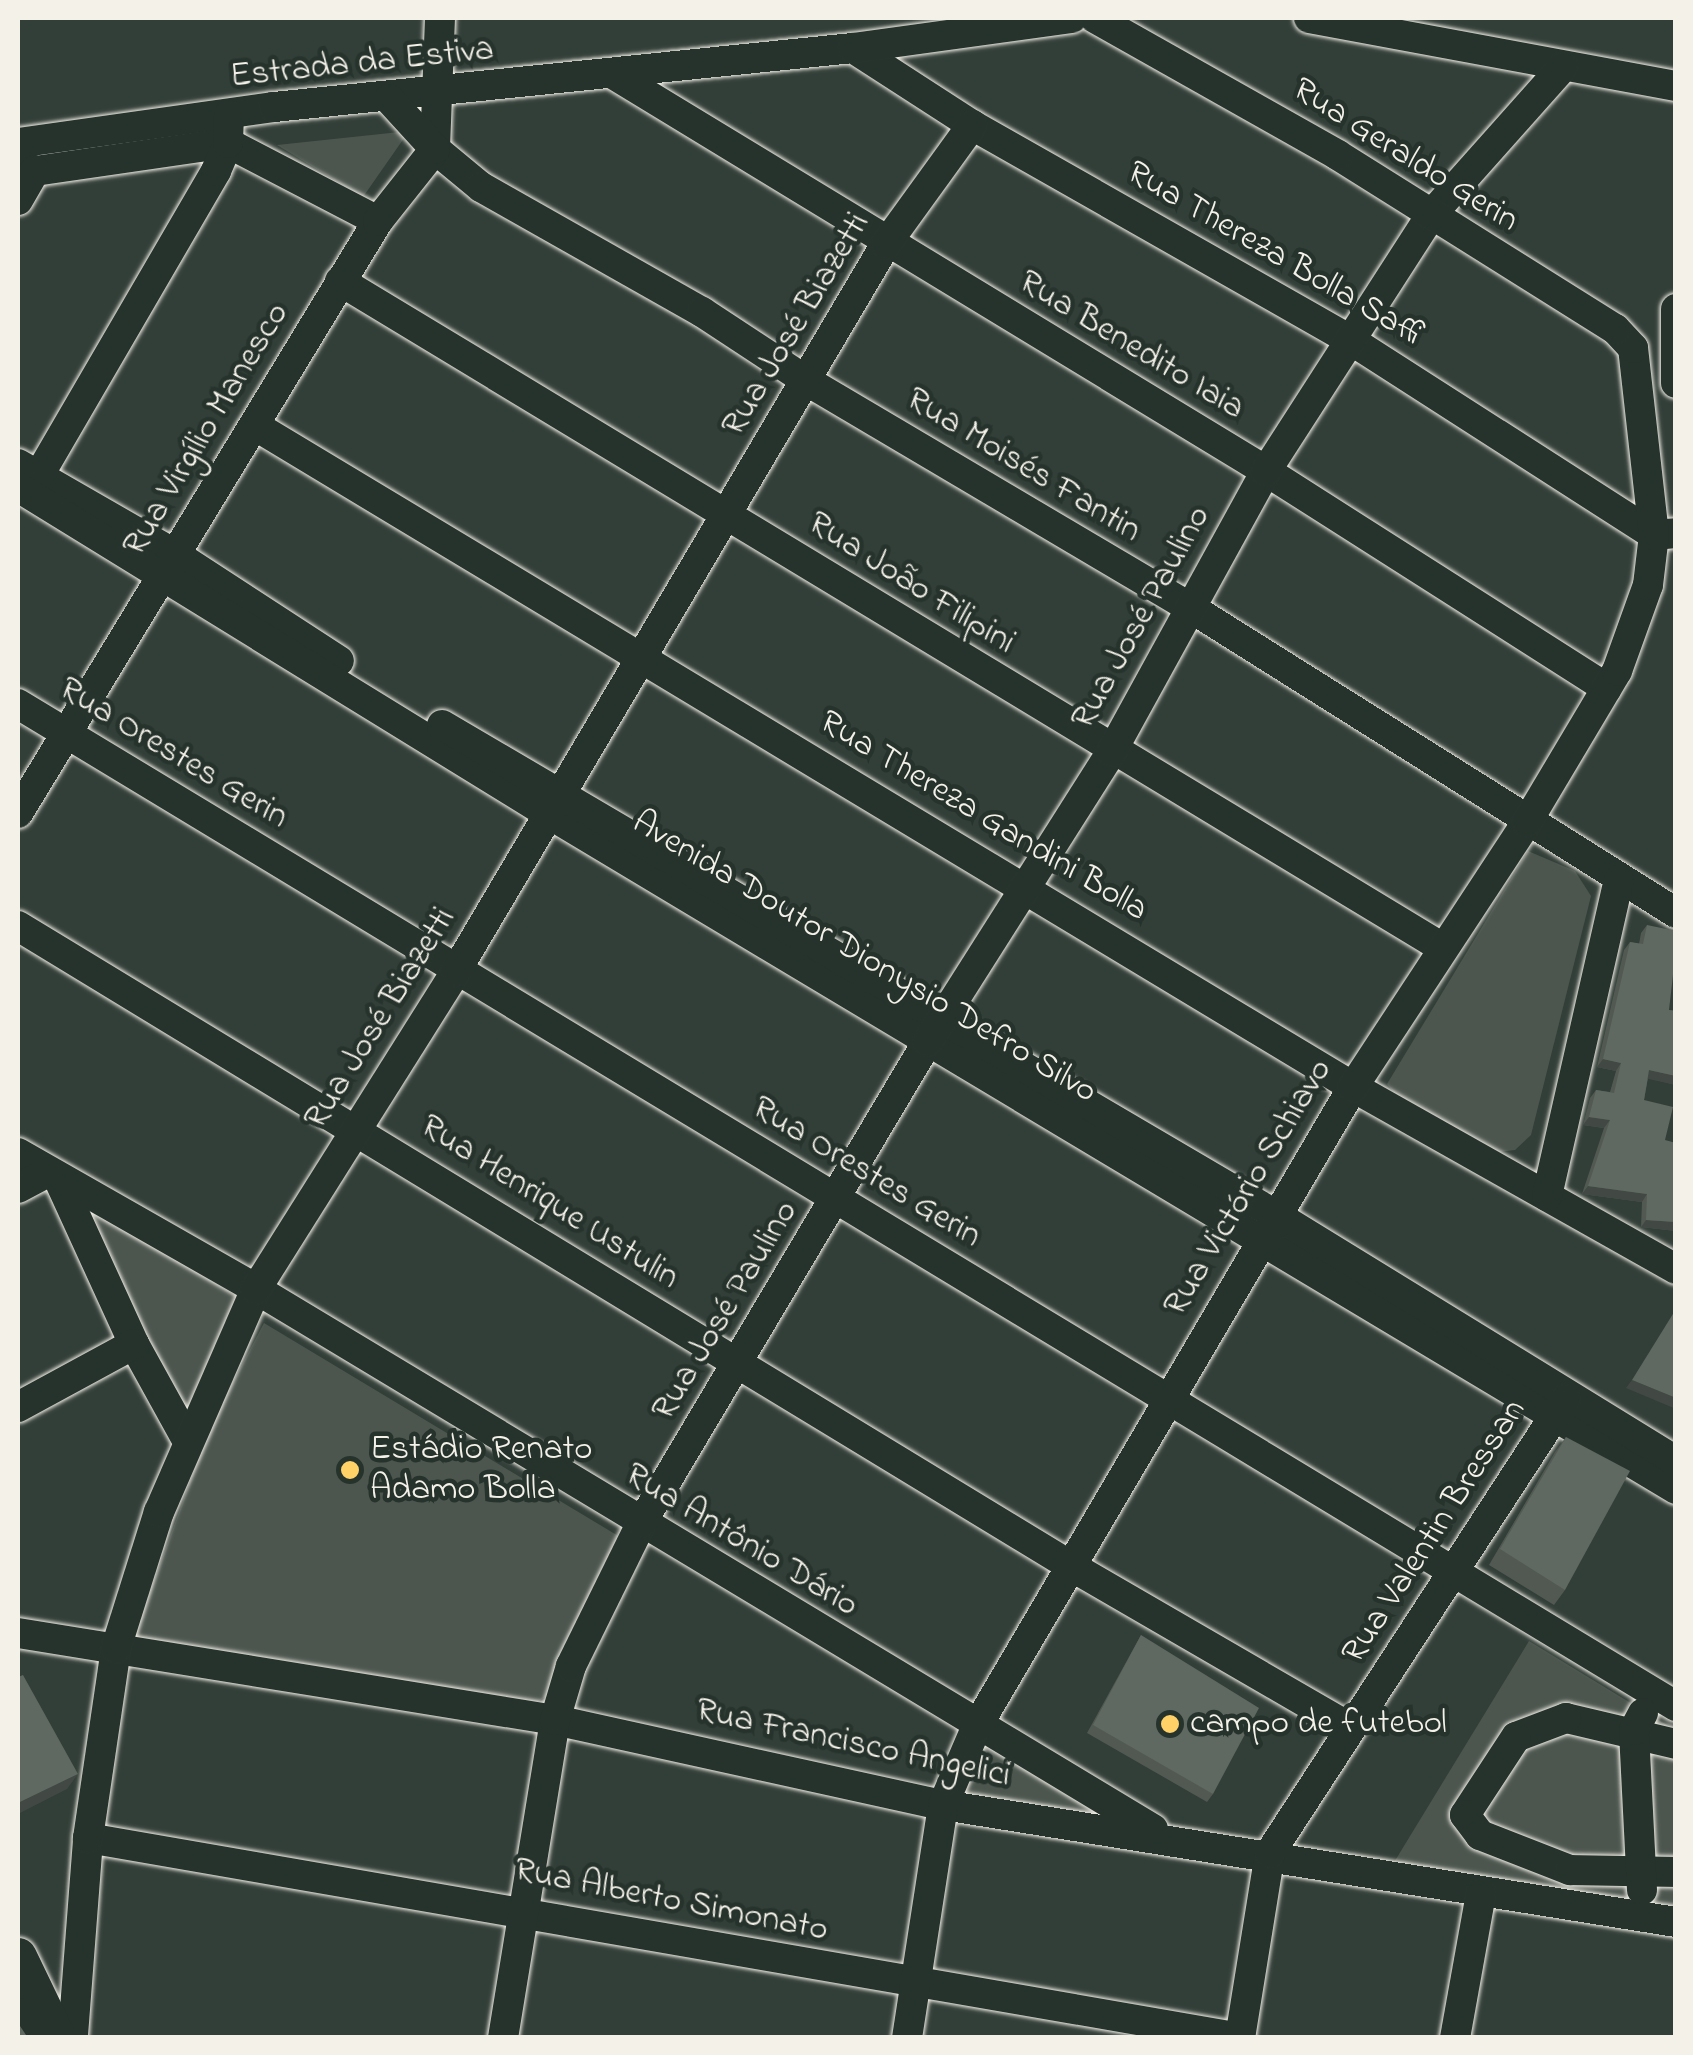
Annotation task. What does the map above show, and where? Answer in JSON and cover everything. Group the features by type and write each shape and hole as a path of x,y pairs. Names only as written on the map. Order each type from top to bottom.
{"main road":[{"path":"18,1956 49,2033"}],"street":[{"path":"435,149 434,94 440,18"},
{"name":"Estrada da Estiva","path":"26,155 229,129 390,99 853,48 1072,18"},
{"name":"Rua Geraldo Gerin","path":"1095,18 1424,219 1615,329 1633,348 1640,387"},
{"path":"1309,18 1676,86"},
{"name":"Rua Thereza Bolla Saffi","path":"853,48 972,125 1352,340 1665,534"},
{"name":"Rua José Paulino","path":"503,2038 527,1910 555,1720 571,1666 642,1522 936,1029 1112,751 1266,471 1352,340 1424,219 1557,65"},
{"name":"Rua Benedito Iaia","path":"613,74 886,244 1266,471 1607,688"},
{"path":"390,99 435,149"},
{"name":"Rua José Biazetti","path":"49,2033 88,1838 116,1648 188,1442 256,1289 456,970 640,652 886,244 972,125"},
{"path":"24,476 229,129 378,221"},
{"name":"Rua Virgílio Manesco","path":"18,812 340,281 378,221 435,149"},
{"name":"Rua Moisés Fantin","path":"435,149 481,187 702,312 806,381 1191,608 1676,913"},
{"path":"18,200 26,155"},
{"name":"Rua João Filipini","path":"340,281 1443,948"},
{"path":"1676,308 1676,383"},
{"name":"Rua Victório Schiavo","path":"906,2038 943,1805 976,1728 1076,1569 1167,1398 1353,1087 1528,822 1607,688 1634,633 1665,534 1640,387"},
{"name":"Rua Thereza Gandini Bolla","path":"254,425 640,652 1353,1087 1676,1269"},
{"name":"Avenida Doutor Dionysio Defro Silvo","path":"24,476 554,804 1270,1226 1561,1408 1676,1489"},
{"name":"Rua Orestes Gerin","path":"18,704 1665,1699"},
{"path":"1546,1196 1619,880"},
{"name":"Rua Henrique Ustulin","path":"18,926 357,1128 1076,1569 1350,1728"},
{"name":"Rua Antônio Dário","path":"18,1153 256,1289 976,1728 1170,1839"},
{"path":"18,1188 54,1176 134,1344 188,1442"},
{"path":"18,1407 134,1344"},
{"name":"Avenida Doutor Dionysio Defro Silvo","path":"1561,1408 1676,1461"},
{"name":"Rua Valentin Bressan","path":"1240,2038 1270,1853 1561,1408"},
{"name":"Rua Francisco Angelici","path":"18,1633 555,1720 943,1805 1270,1853 1481,1894 1676,1922"},
{"path":"1644,1918 1634,1730 1665,1699"},
{"path":"1676,1744 1634,1730 1566,1718 1516,1737 1466,1815 1480,1835 1570,1870 1676,1872"},
{"name":"Rua Alberto Simonato","path":"88,1838 388,1892 527,1910 915,1986 1240,2038"},
{"path":"1455,2038 1481,1894"}],"shaded area":[{"path":"409,131 363,197 277,145"},
{"path":"1528,851 1575,871 1591,896 1531,1135 1515,1150 1499,1152 1397,1096 1387,1084"},
{"path":"80,1201 244,1301 185,1420"},
{"name":"Estádio Renato Adamo Bolla","path":"264,1323 620,1537 558,1658 547,1696 535,1703 133,1639 211,1424"},
{"path":"1529,1641 1675,1730 1675,1914 1393,1864"},
{"path":"976,1738 1147,1832 949,1804"}],"building":[{"path":"1647,925 1676,931 1669,1010 1676,1011 1676,1076 1649,1070 1644,1100 1673,1107 1665,1140 1676,1143 1676,1222 1646,1220 1647,1194 1588,1186 1610,1120 1589,1117 1596,1090 1614,1093 1621,1063 1603,1059 1630,942 1643,944"},
{"path":"1676,1309 1676,1398 1632,1380"},
{"path":"1566,1437 1630,1471 1565,1590 1500,1549"},
{"name":"campo de futebol","path":"1141,1635 1259,1708 1213,1794 1093,1725"},
{"path":"23,1675 78,1774 18,1803 18,1677"},
{"path":"18,2023 28,2038 18,2038"}],"place":[{"name":"Estádio Renato Adamo Bolla","path":"350,1470"},
{"name":"campo de futebol","path":"1170,1724"}]}
